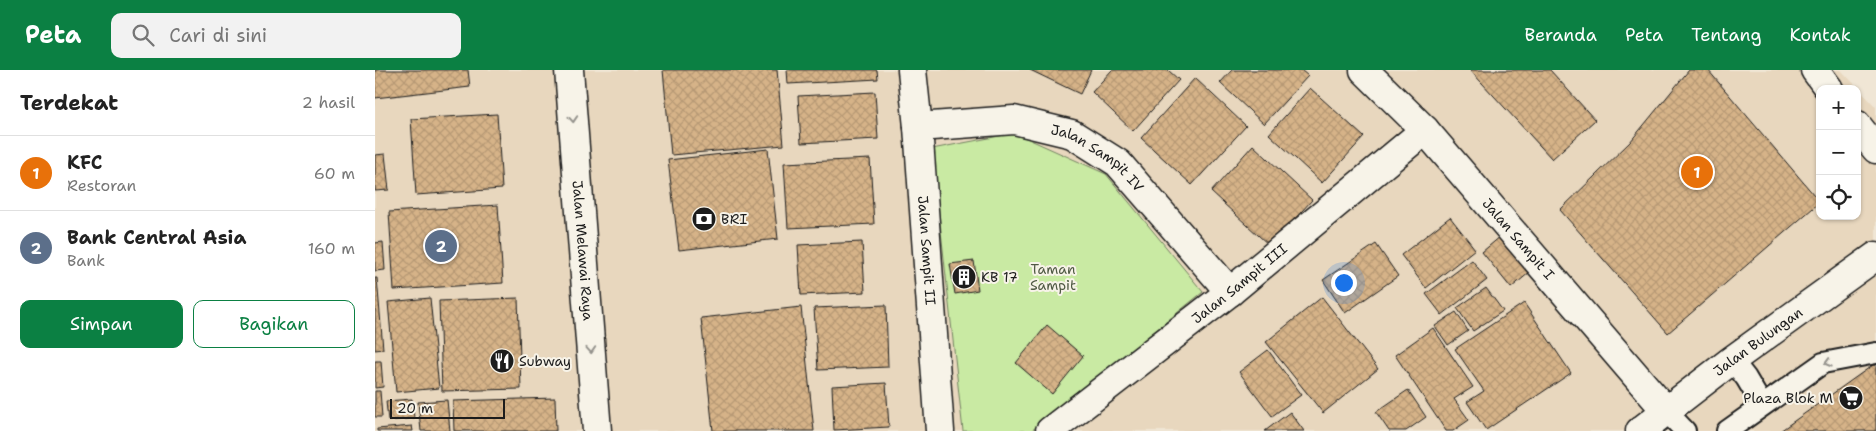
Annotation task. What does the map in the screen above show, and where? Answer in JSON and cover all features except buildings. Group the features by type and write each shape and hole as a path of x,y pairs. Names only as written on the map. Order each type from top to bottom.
{"street":[{"name":"Jalan Melawai Raya","path":"569,70 597,431"},
{"name":"Jalan Sampit II","path":"912,70 918,127 940,431"},
{"name":"Jalan Sampit I","path":"1364,70 1425,130 1676,421"},
{"path":"1815,70 1826,85"},
{"name":"Jalan Sampit IV","path":"918,127 1014,120 1072,134 1118,163 1230,292"},
{"name":"Jalan Sampit III","path":"1050,431 1230,292 1425,130"},
{"path":"1861,130 1876,149"},
{"name":"Jalan Bulungan","path":"1640,431 1676,421 1732,360 1876,256"}],"lane":[{"path":"1727,431 1823,363 1876,353"},
{"path":"1732,360 1746,378 1762,405"}],"shaded area":[{"path":"375,70 1841,70 1855,85 1816,85 1816,220 1861,220 1861,91 1876,107 1876,431 375,431"}],"green space":[{"name":"Taman Sampit","path":"1015,133 1106,174 1203,292 1031,431 963,431 932,149"}],"place":[{"name":"KFC","path":"1697,172"},
{"name":"BRI","path":"704,219"},
{"name":"Bank Central Asia","path":"441,246"},
{"name":"KB 17","path":"964,277"},
{"name":"Subway","path":"502,361"},
{"name":"Plaza Blok M","path":"1851,398"}]}
